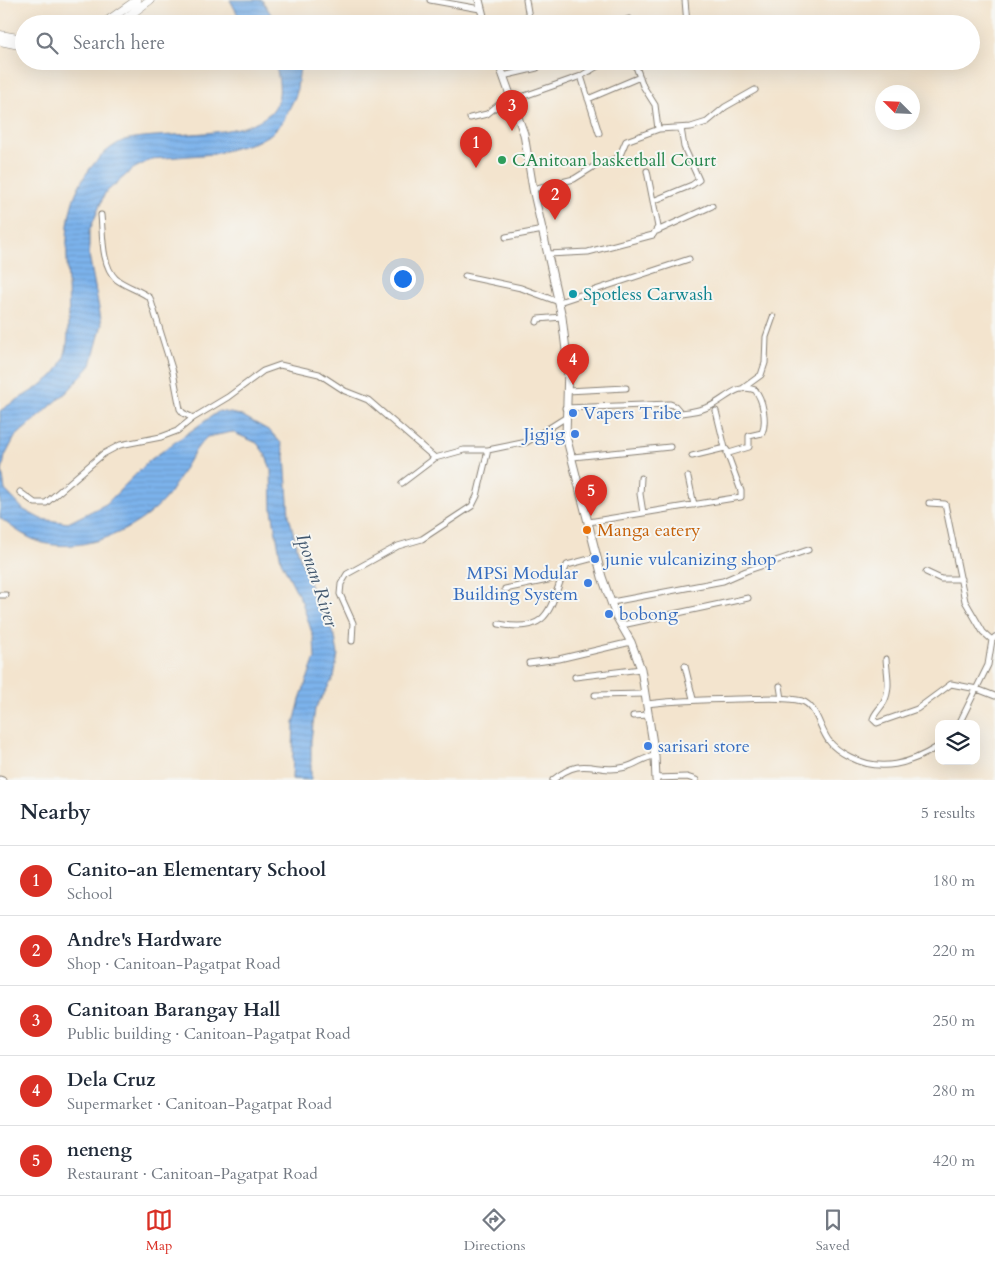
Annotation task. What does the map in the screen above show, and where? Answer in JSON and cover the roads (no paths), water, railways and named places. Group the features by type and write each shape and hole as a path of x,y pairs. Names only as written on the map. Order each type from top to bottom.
{"main road":[{"path":"116,15 137,0"},
{"path":"130,15 150,0"},
{"path":"0,35 15,38"},
{"path":"0,41 15,44"}],"street":[{"path":"430,0 480,9"},
{"path":"479,0 482,15"},
{"path":"526,0 528,15"},
{"path":"685,0 686,15"},
{"path":"501,70 524,134 533,189 562,317 567,350 566,436 573,457 602,577 616,616 622,625 641,669 655,756 656,779 687,777 696,780"},
{"path":"503,76 528,70"},
{"path":"637,70 655,105 658,129"},
{"path":"470,118 487,114 512,98 581,76 590,71"},
{"path":"581,76 599,133"},
{"path":"588,99 640,77"},
{"path":"533,189 574,179 593,167 619,157 626,141 658,129 681,128 707,122 725,108 755,90"},
{"path":"653,201 692,185 699,180 684,148 681,128"},
{"path":"647,171 657,231"},
{"path":"548,254 588,252 648,237 712,206"},
{"path":"101,215 106,260 110,272 117,279 150,298 155,308 167,358 173,372 180,409 183,413 193,418"},
{"path":"506,237 542,230"},
{"path":"465,276 521,288 558,302 689,259"},
{"path":"537,322 538,319 562,317"},
{"path":"739,391 761,375 765,363 766,337 773,317"},
{"path":"20,492 35,503 46,503 92,461 109,450 120,445 170,434 228,397 269,367 288,365 326,377 345,391 368,400 435,458"},
{"path":"567,391 626,388"},
{"path":"565,408 670,404 675,406 681,413 686,413 710,407 728,394 752,388 758,393 762,403 764,426 762,433 749,436 749,448 692,456"},
{"path":"589,522 741,497 741,491 726,450 716,411"},
{"path":"402,483 435,458 469,449 488,450 528,442 565,418"},
{"path":"573,457 670,446"},
{"path":"352,641 353,623 340,594 340,584 347,574 398,546 422,539 472,506 477,496 488,450"},
{"path":"688,477 694,505"},
{"path":"641,478 642,513"},
{"path":"929,503 945,504 968,606 983,632 994,639 988,665 961,720"},
{"path":"612,602 723,581 746,571 808,550"},
{"path":"499,624 523,626 542,620 550,611 567,564 597,557"},
{"path":"926,572 940,579 961,579"},
{"path":"505,589 562,577"},
{"path":"622,625 748,598"},
{"path":"529,663 559,659 630,642"},
{"path":"886,658 889,688 882,706 874,715 873,719 877,722 917,709 951,684 977,689 995,696"},
{"path":"684,666 693,699"},
{"path":"576,677 641,669"},
{"path":"780,686 782,698"},
{"path":"595,695 645,694"},
{"path":"647,704 693,699 782,698 804,702 812,708 833,746 871,766 884,767 935,748"},
{"path":"633,716 648,714"},
{"path":"553,780 566,770 576,766 628,767 644,757 655,756"}],"water":[{"path":"230,0 262,0 271,15 238,15"},
{"path":"277,70 300,70 296,95 282,123 271,134 256,142 214,154 152,159 133,169 105,193 89,232 89,255 102,324 91,365 68,391 15,437 5,456 2,471 5,490 24,510 41,519 68,523 106,504 150,460 219,411 241,415 270,431 281,443 285,456 289,516 299,555 317,604 335,637 338,654 334,677 315,709 311,740 311,780 292,779 294,723 301,696 315,658 314,639 302,602 281,561 272,510 271,469 265,454 257,443 232,432 207,437 195,451 170,493 152,511 124,530 92,542 75,545 43,543 25,536 0,518 0,411 49,379 56,373 64,357 67,347 69,303 67,237 69,216 75,196 85,176 100,157 113,146 125,140 222,131 256,122 274,109 279,96"}],"place":[{"name":"Canitoan Barangay Hall","path":"512,131"},
{"name":"CAnitoan basketball Court","path":"502,160"},
{"name":"Canito-an Elementary School","path":"476,168"},
{"name":"Andre's Hardware","path":"555,220"},
{"name":"Spotless Carwash","path":"573,294"},
{"name":"Dela Cruz","path":"573,385"},
{"name":"Vapers Tribe","path":"573,413"},
{"name":"Jigjig","path":"575,434"},
{"name":"neneng","path":"591,516"},
{"name":"Manga eatery","path":"587,530"},
{"name":"junie vulcanizing shop","path":"595,559"},
{"name":"MPSi Modular Building System","path":"588,583"},
{"name":"bobong","path":"609,614"},
{"name":"sarisari store","path":"648,746"}],"water label":[{"name":"Iponan River","path":"318,580"}]}
